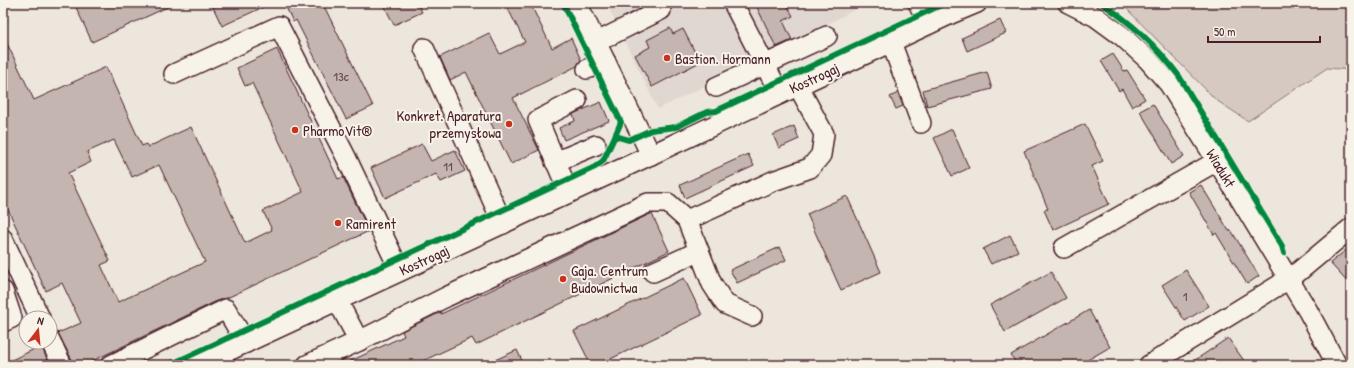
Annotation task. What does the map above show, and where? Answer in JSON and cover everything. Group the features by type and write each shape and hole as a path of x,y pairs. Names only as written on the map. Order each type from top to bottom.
{"street":[{"path":"578,3 651,155"},
{"path":"733,3 780,94"},
{"path":"918,3 929,24"},
{"name":"Kostrogaj","path":"198,365 929,24 978,3"},
{"name":"Wiadukt","path":"1068,3 1084,10 1106,24 1148,60 1159,71 1178,96 1318,328 1337,365"},
{"path":"597,42 661,10"},
{"path":"174,74 279,26 346,157 400,271"},
{"path":"716,87 827,36"},
{"path":"891,42 921,123"},
{"path":"424,48 503,224"},
{"path":"587,69 606,62"},
{"path":"687,220 773,181 810,168 821,155 824,134 798,86"},
{"path":"569,193 538,120 577,100"},
{"path":"555,162 596,145"},
{"path":"1064,248 1217,160"},
{"path":"307,365 359,341 446,297 648,203 668,203 687,220 712,284 725,304 752,316"},
{"path":"1149,365 1297,273 1351,228"},
{"path":"3,239 36,310"},
{"path":"653,272 699,251"},
{"path":"3,291 12,318 3,322"},
{"path":"337,300 359,341"},
{"path":"111,365 226,309 246,343"},
{"path":"55,350 62,365"}],"shaded area":[{"path":"606,3 866,3 819,29 658,109"},
{"path":"1121,3 1351,3 1351,70 1327,68 1248,121 1216,100"}],"building":[{"path":"74,3 176,3 92,42"},
{"path":"211,3 272,3 222,26"},
{"path":"284,3 317,3 320,9 324,6 373,106 346,119 296,20 293,22"},
{"path":"383,3 417,3 422,12 394,25"},
{"path":"505,3 530,3 552,48 571,38 581,60 577,66 513,98 539,150 511,164 466,72 450,80 440,57 489,33 500,54 525,42"},
{"path":"755,3 786,3 793,16 783,21 792,40 776,47"},
{"path":"1000,20 1006,33 967,51 962,38"},
{"name":"Bastion. Hormann","path":"670,28 673,34 683,29 700,62 652,87 635,55 650,47 647,40"},
{"path":"3,35 34,100 106,67 142,146 146,144 148,147 191,127 245,243 272,230 263,211 303,192 252,83 245,86 237,68 277,49 338,179 343,177 369,231 227,298 221,299 84,365 73,365 72,360 58,333 81,323 62,283 46,291 3,199","holes":["114,140 132,177 159,165 205,262 118,302 101,265 110,261 68,173 91,162 87,152"]},
{"path":"1113,54 1124,71 1127,70 1145,99 1132,107 1122,89 1119,91 1101,61"},
{"path":"987,72 992,89 927,106 923,90"},
{"path":"898,93 903,106 896,109 890,97"},
{"path":"601,102 609,121 564,140 559,128 575,121 573,114"},
{"path":"1153,104 1184,156 1171,164 1140,111"},
{"path":"1085,124 1103,161 1092,166 1109,204 1053,230 1044,210 1048,209 1024,151"},
{"path":"794,126 799,139 779,148 773,135"},
{"path":"952,129 969,168 952,176 934,138"},
{"path":"422,144 431,161 455,150 465,171 441,182 436,174 385,198 371,168"},
{"path":"748,154 754,166 685,198 680,185"},
{"path":"1201,185 1259,276 1247,284 1216,233 1214,235 1189,192"},
{"path":"847,196 881,272 841,290 807,214"},
{"name":"Gaja. Centrum Budownictwa","path":"652,214 669,251 476,345 472,338 414,365 342,365 404,336 402,331 441,312 441,314"},
{"path":"1010,235 1018,251 991,264 983,249"},
{"path":"1351,246 1351,286 1330,263"},
{"path":"780,247 786,260 737,283 730,270"},
{"path":"1186,270 1209,306 1185,321 1162,285"},
{"path":"1051,272 1066,298 1005,332 990,305"},
{"path":"684,278 702,315 598,365 591,365 574,331"},
{"path":"1089,310 1110,347 1079,365 1017,365 1011,355"},
{"path":"1228,338 1247,365 1188,365"},
{"path":"33,350 43,350 50,365 3,365"},
{"path":"517,350 524,365 484,365"}],"cycle path":[{"path":"563,3 621,122 615,136"},
{"path":"162,365 176,362 595,167 603,161 615,136 629,140 651,130 676,127 707,112 716,111 945,3"},
{"path":"1101,3 1123,18 1143,36 1162,55 1179,76 1282,246 1284,253"}],"place":[{"name":"Bastion. Hormann","path":"667,58"},
{"name":"Konkret. Aparatura przemysłowa","path":"509,124"},
{"name":"PharmoVit®","path":"295,130"},
{"name":"Ramirent","path":"338,223"},
{"name":"Gaja. Centrum Budownictwa","path":"563,279"}]}
